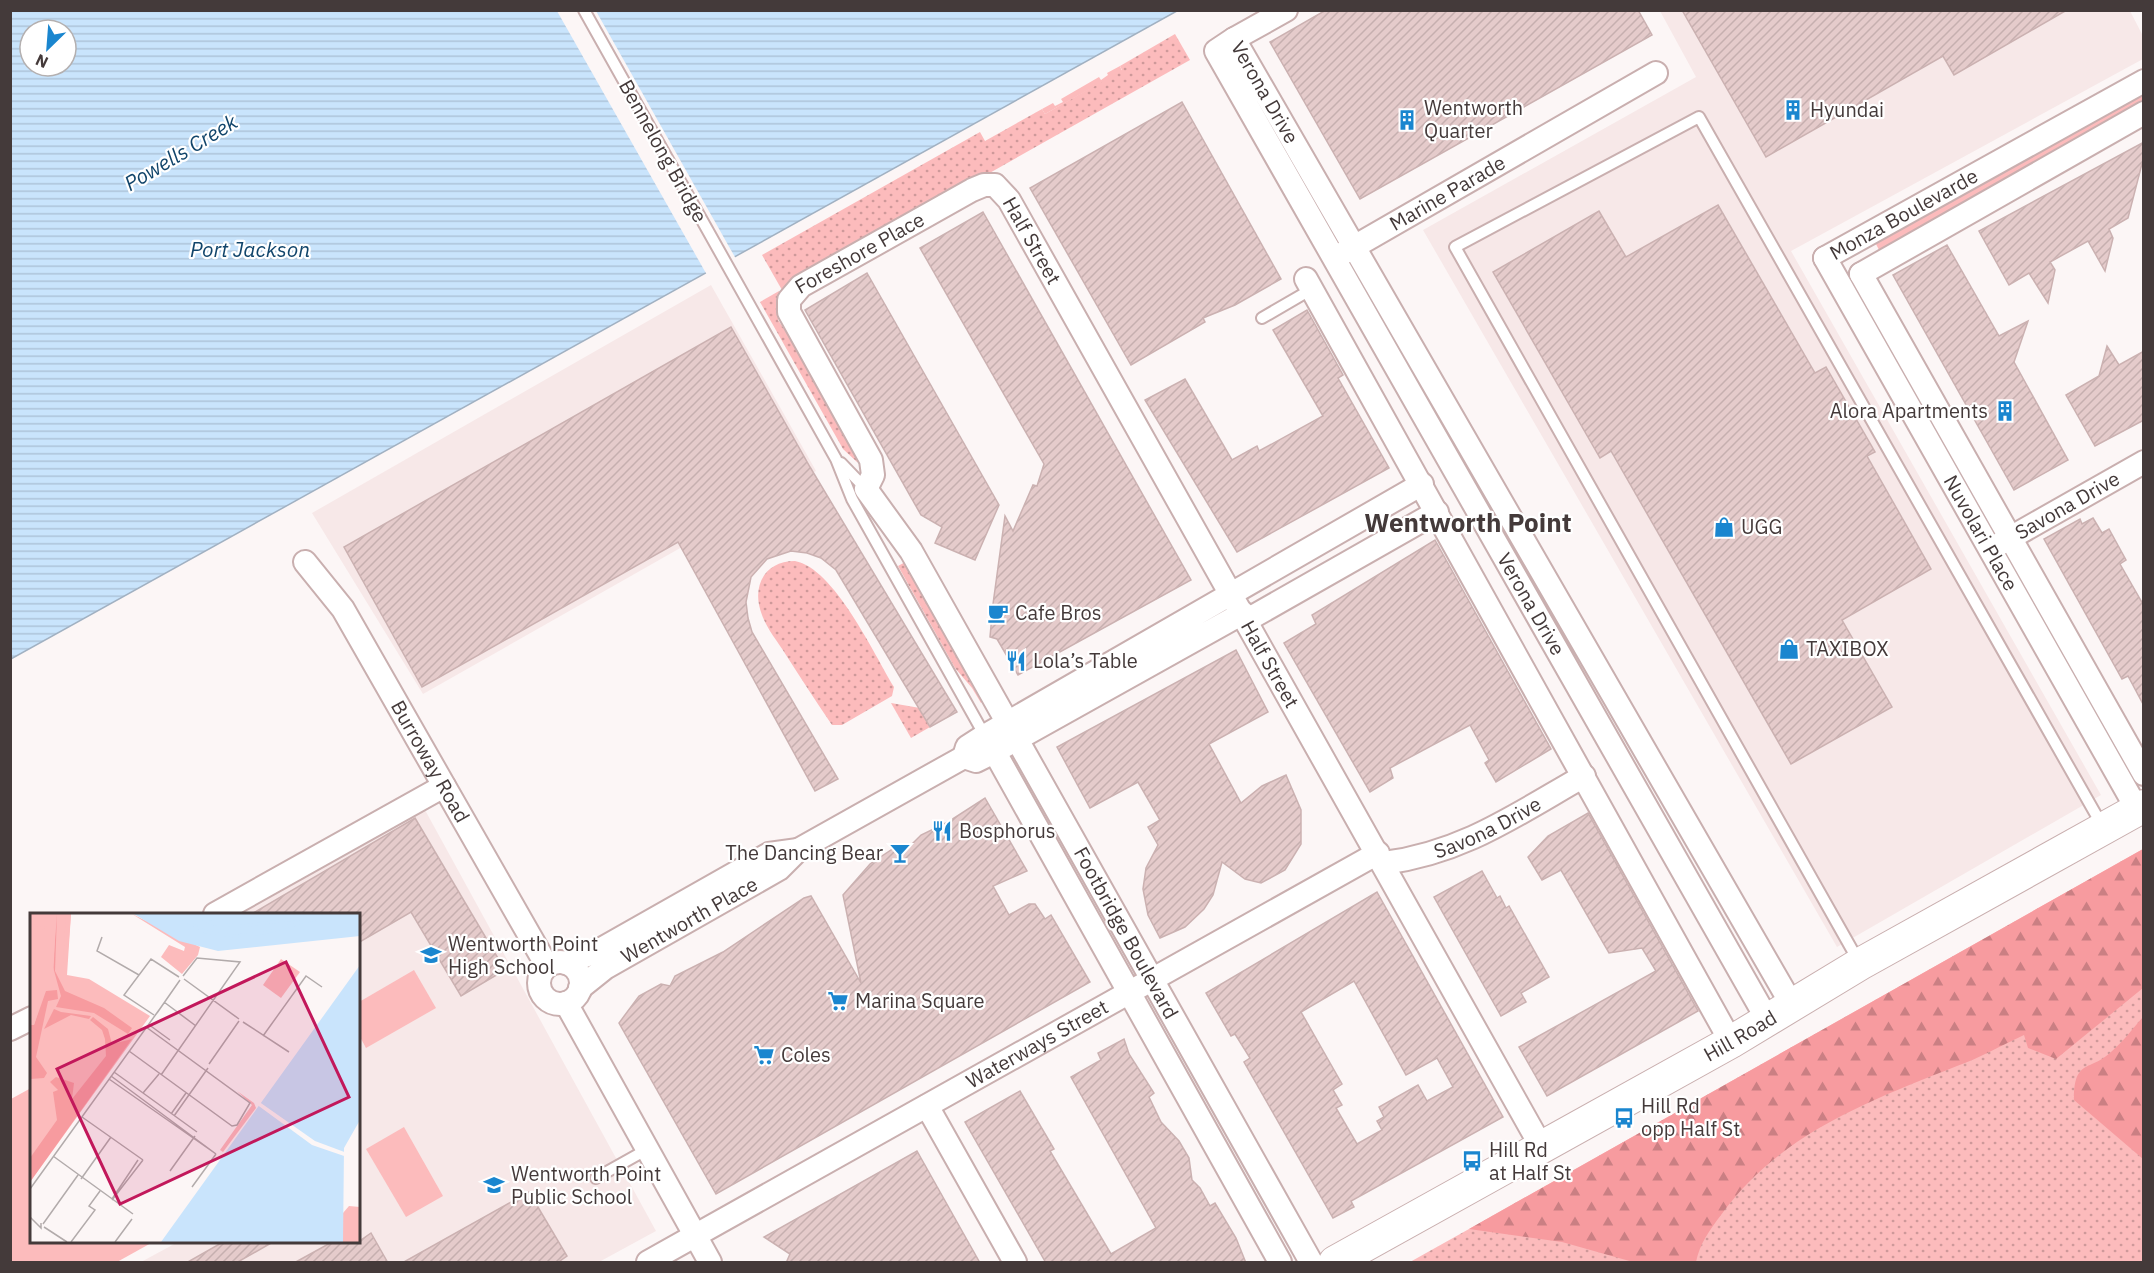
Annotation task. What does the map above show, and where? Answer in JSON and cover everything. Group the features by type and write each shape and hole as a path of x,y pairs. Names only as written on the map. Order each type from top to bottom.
{"street":[{"name":"Verona Drive","path":"1286,10 1216,51 1481,466 1641,743 1780,1012"},
{"name":"Marine Parade","path":"1343,253 1656,73"},
{"name":"Monza Boulevarde","path":"1825,258 2144,81"},
{"name":"Monza Boulevarde","path":"1825,258 1861,274 2144,113"},
{"name":"Foreshore Place","path":"866,489 873,475 871,460 791,318 789,300 801,286 972,190 984,185 994,186"},
{"name":"Half Street","path":"994,186 1009,200 1542,1148"},
{"name":"Verona Drive","path":"1343,253 1460,479 1617,756 1780,1012"},
{"name":"Nuvolari Place","path":"1825,258 2144,774"},
{"name":"Nuvolari Place","path":"1861,274 2000,544 2140,808"},
{"name":"Verona Drive","path":"1309,284 1731,1042"},
{"name":"Savona Drive","path":"2000,544 2144,462"},
{"path":"1460,479 1481,466"},
{"path":"1240,609 1422,484"},
{"name":"Footbridge Boulevard","path":"866,489 911,551 1311,1263"},
{"path":"1240,609 1437,512"},
{"name":"Burroway Road","path":"305,562 343,609 444,786 556,965"},
{"name":"Wentworth Place","path":"573,996 604,968 779,869 798,850 964,757 976,761 990,744 1240,609"},
{"path":"1617,756 1641,743"},
{"name":"Footbridge Boulevard","path":"990,744 1280,1263"},
{"name":"Savona Drive","path":"1381,858 1421,857 1455,847 1584,776"},
{"path":"219,913 444,786"},
{"name":"Hill Road","path":"1335,1263 1731,1042 1860,964 2140,808"},
{"name":"Wentworth Place","path":"556,965 596,952 769,854 798,850"},
{"name":"Waterways Street","path":"648,1263 1152,979 1381,858"},
{"path":"573,996 553,1004 542,996 539,977 556,965 578,973 573,996 646,1150 710,1263"},
{"path":"10,1029 30,1019"},
{"path":"927,1106 1015,1263"}],"lane":[{"name":"Bennelong Bridge","path":"584,10 742,292"},
{"path":"1860,964 1455,247 1699,117 2103,828"},
{"path":"1262,318 1309,284"},
{"name":"Footbridge Boulevard","path":"742,292 836,459 852,499 990,744"},
{"name":"Footbridge Boulevard","path":"836,459 866,489"},
{"path":"596,1178 646,1150"}],"shaded area":[{"path":"1660,11 2130,11 2143,36 2143,59 1791,251 2101,795 1837,947 1423,230 1696,77"},
{"path":"1175,34 1190,60 782,290 762,255 980,132 985,141 1042,109 1045,114 1122,70 1120,66"},
{"path":"1120,66 1122,71 1045,114 1042,109 1053,103 1055,106 1063,102 1061,99 1099,77 1101,80 1108,75 1107,73"},
{"path":"2143,87 2143,109 1956,206 1882,256 1873,238"},
{"path":"711,285 816,471 423,694 312,513"},
{"path":"779,291 782,296 778,302 778,320 794,343 860,461 857,462 843,449 760,302"},
{"path":"795,561 810,567 838,595 852,614 894,687 892,696 842,725 832,725 770,630 759,605 759,586 768,571 784,562"},
{"path":"907,561 983,701 981,703 955,668 898,566"},
{"path":"891,703 920,708 930,727 911,738"},
{"path":"425,810 656,1231 599,1262 141,1262 176,1243 360,1243 360,913 243,913"},
{"path":"2143,849 2143,1262 1410,1262 1469,1229"},
{"path":"414,970 436,1008 366,1048 360,1037 360,1001"},
{"path":"30,1089 30,1243 151,1243 117,1262 11,1262 11,1099"},
{"path":"404,1127 443,1196 406,1217 366,1149"}],"green space":[{"path":"2143,849 2143,988 2056,1059 2028,1048 2024,1035 1974,1059 1859,1107 1798,1141 1770,1162 1744,1187 1709,1232 1696,1262 1633,1262 1562,1242 1469,1229"},
{"path":"2143,1017 2143,1159 2074,1100 2080,1072 2111,1052"}],"water":[{"name":"Port Jackson","path":"11,11 1177,11 11,659"}],"pier":[{"path":"557,11 596,11 736,259 707,275"}],"building":[{"name":"Wentworth Quarter","path":"1326,10 1638,10 1652,35 1360,199 1270,42"},
{"name":"Hyundai","path":"1682,10 2067,10 1954,75 1943,56 1766,157"},
{"path":"1182,102 1281,279 1235,305 1203,318 1205,322 1131,365 1030,188"},
{"path":"2144,142 2144,156 2128,218 2109,229 2113,238 2105,271 2088,241 2050,262 2055,270 2048,303 2029,273 2009,285 1979,231"},
{"path":"1718,205 1815,373 1826,367 1875,452 1867,456 1931,569 1842,620 1892,707 1791,764 1611,451 1600,458 1493,272 1599,211 1626,257"},
{"path":"983,212 1191,580 1018,675 997,639 990,637 993,604 1005,516 1013,531 1033,485 1037,486 1044,464 920,248"},
{"name":"Alora Apartments","path":"1947,245 1999,336 2028,321 2014,362 2068,460 2014,490 1893,275"},
{"path":"867,273 999,505 975,560 935,543 942,527 921,515 805,310"},
{"path":"1307,310 1343,375 1338,378 1389,468 1237,552 1145,400 1185,379 1232,460 1257,446 1259,451 1323,416 1273,330"},
{"path":"731,327 810,467 957,712 930,727 836,570 821,558 807,553 791,551 767,559 751,577 746,602 748,618 752,632 838,779 815,791 678,542 422,687 344,547"},
{"path":"2107,346 2119,365 2144,351 2144,420 2095,446 2066,395 2099,376"},
{"path":"2093,518 2102,533 2109,529 2126,560 2120,564 2144,606 2144,706 2128,676 2122,679 2044,539 2080,519 2082,524"},
{"path":"1435,540 1551,749 1496,782 1485,763 1489,760 1470,725 1390,768 1393,778 1370,792 1284,643 1316,624 1312,615"},
{"path":"1236,650 1268,712 1209,744 1241,803 1262,786 1286,775 1301,810 1301,844 1285,870 1261,883 1245,879 1222,862 1213,895 1204,909 1185,927 1160,938 1148,915 1143,889 1146,868 1158,845 1148,827 1160,820 1138,782 1090,808 1057,747"},
{"path":"985,798 1027,871 993,886 1009,915 1029,904 1035,904 1045,919 1051,915 1090,982 716,1194 619,1023 639,996 661,984 670,986 675,976 723,952 804,898 811,896 861,983 843,895 870,864 897,846 910,846 921,835 948,822"},
{"path":"1588,813 1698,1011 1547,1096 1519,1047 1656,971 1642,948 1609,953 1561,870 1542,880 1528,857 1548,836"},
{"path":"415,818 505,970 461,996 411,912 360,942 360,913 253,913"},
{"path":"1482,871 1497,898 1500,896 1506,908 1509,906 1549,977 1521,993 1526,1002 1501,1016 1434,897"},
{"path":"1377,892 1503,1117 1351,1201 1354,1207 1333,1218 1244,1062 1250,1058 1235,1034 1231,1036 1206,993","holes":["1354,981 1406,1075 1437,1058 1453,1087 1427,1101 1418,1085 1379,1107 1384,1117 1377,1121 1382,1130 1357,1144 1336,1108 1342,1105 1333,1090 1342,1084 1301,1012"]},
{"path":"1124,1039 1129,1054 1154,1093 1149,1097 1161,1122 1179,1141 1189,1158 1192,1180 1200,1188 1210,1206 1215,1203 1236,1238 1246,1263 1046,1263 965,1122 1020,1091 1054,1149 1050,1151 1111,1254 1156,1228 1071,1077 1101,1060 1098,1053"},
{"path":"917,1151 980,1263 786,1263 790,1254 764,1237"},
{"path":"529,1192 567,1256 557,1263 402,1263"},
{"path":"371,1233 388,1263 294,1263 330,1243 360,1243"},
{"path":"221,1243 271,1243 236,1263 186,1263"}],"place":[{"name":"Hyundai","path":"1793,110"},
{"name":"Wentworth Quarter","path":"1407,120"},
{"name":"Alora Apartments","path":"2005,411"},
{"name":"UGG","path":"1724,527"},
{"name":"Cafe Bros","path":"998,613"},
{"name":"TAXIBOX","path":"1789,649"},
{"name":"Lola’s Table","path":"1016,661"},
{"name":"Bosphorus","path":"942,831"},
{"name":"The Dancing Bear","path":"900,853"},
{"name":"Wentworth Point High School","path":"431,955"},
{"name":"Marina Square","path":"838,1001"},
{"name":"Coles","path":"764,1055"},
{"name":"Hill Rd opp Half St","path":"1624,1118"},
{"name":"Hill Rd at Half St","path":"1472,1161"},
{"name":"Wentworth Point Public School","path":"494,1185"}],"district":[{"name":"Wentworth Point","path":"1468,523"}],"water label":[{"name":"Powells Creek","path":"181,153"}]}
